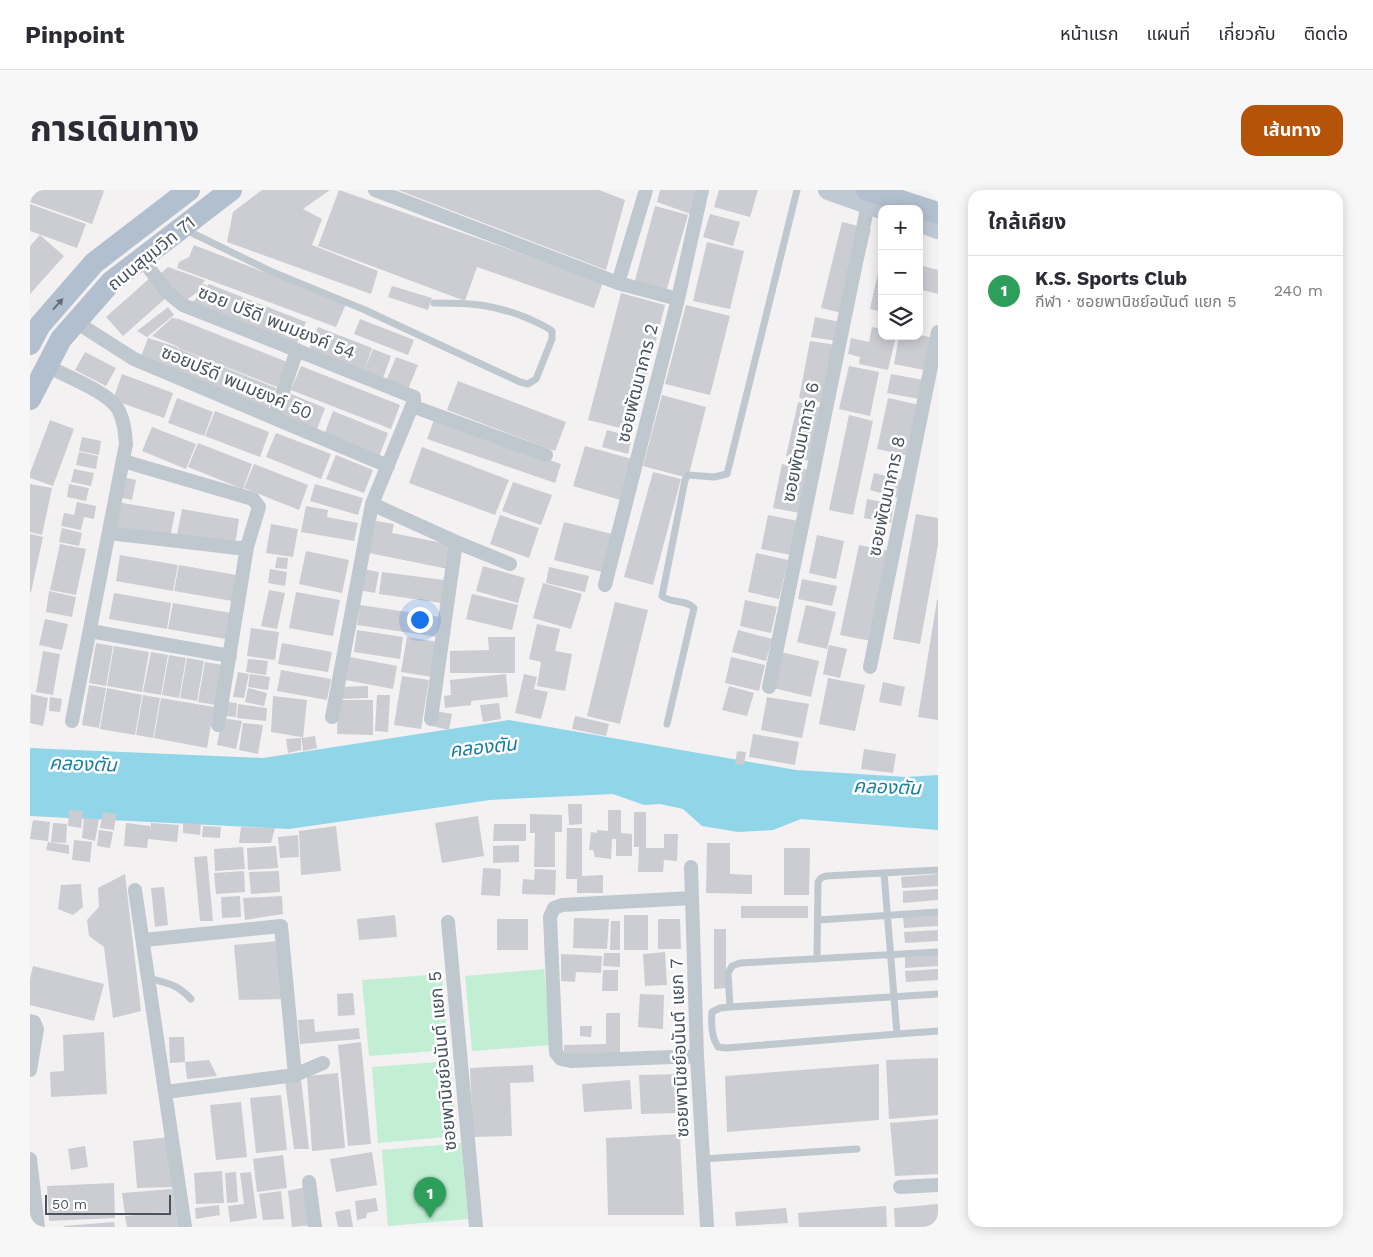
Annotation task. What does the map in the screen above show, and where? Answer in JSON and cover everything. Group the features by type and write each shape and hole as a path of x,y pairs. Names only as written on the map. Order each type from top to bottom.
{"main road":[{"name":"ถนนสุขุมวิท 71","path":"30,344 40,324 94,263 189,190"},
{"name":"ถนนสุขุมวิท 71","path":"30,399 61,339 112,282 231,190"},
{"path":"828,190 872,201 938,213"},
{"path":"923,223 938,229"}],"street":[{"path":"375,190 618,283 678,299"},
{"name":"ซอยพัฒนาการ 2","path":"605,585 678,299 702,190"},
{"path":"618,283 642,191"},
{"name":"ซอยพัฒนาการ 6","path":"769,688 872,201"},
{"name":"ซอย ปรีดี พนมยงค์ 54","path":"142,258 167,292 184,305 297,350 413,402 546,455"},
{"name":"ซอยปรีดี พนมยงค์ 50","path":"76,322 134,359 388,466"},
{"name":"ซอยพัฒนาการ 8","path":"870,667 938,332"},
{"path":"274,418 297,350"},
{"path":"47,366 109,398 118,410 124,425 126,444 72,721"},
{"path":"332,717 372,504 413,402"},
{"path":"123,460 253,499 259,507 248,547 218,726"},
{"path":"372,504 510,564"},
{"path":"109,533 238,548 248,547"},
{"path":"432,720 456,542"},
{"path":"90,631 230,656"},
{"name":"ซอยพานิชย์อนันต์ แยก 7","path":"691,867 696,1056 707,1227"},
{"path":"135,890 144,940 185,1227"},
{"path":"692,898 562,905 554,908 550,917 556,1053 561,1060 696,1056"},
{"name":"ซอยพานิชย์อนันต์ แยก 5","path":"448,922 476,1227"},
{"path":"144,940 281,926 295,1074"},
{"path":"30,1021 34,1022 37,1029 30,1070"},
{"path":"166,1092 295,1074 323,1063"},
{"path":"30,1159 38,1227"},
{"path":"309,1182 315,1227"},
{"path":"900,1187 938,1185"}],"lane":[{"path":"667,724 694,608 690,604 667,600 662,596 685,480 688,475 714,477 727,474 797,190"},
{"path":"182,228 270,271 365,310 520,382 528,384 536,379 552,339 552,331 546,326 499,308 475,303 434,303"},
{"path":"818,959 818,882 821,878 826,876 938,870"},
{"path":"884,873 897,1034"},
{"path":"818,920 938,912"},
{"path":"730,1007 728,973 732,966 938,952"},
{"path":"148,978 172,984 182,990 191,1000"},
{"path":"938,994 720,1008 712,1012 711,1020 714,1040 718,1047 727,1048 938,1031"},
{"path":"702,1159 857,1149"}],"green space":[{"path":"544,969 551,1045 472,1051 465,976"},
{"path":"442,974 448,1050 369,1056 362,980"},
{"path":"451,1061 457,1136 378,1143 372,1067"},
{"path":"461,1143 468,1219 388,1226 382,1150"}],"water":[{"name":"คลองตัน","path":"509,720 796,770 906,777 938,775 938,830 801,819 773,830 738,832 702,826 683,809 660,804 644,805 613,794 490,800 289,829 30,816 30,748 263,758"}],"building":[{"path":"30,190 104,191 92,224 30,202"},
{"path":"262,190 330,190 303,209 322,219 312,245 378,271 371,294 227,242 233,212"},
{"path":"339,190 603,282 594,308 477,267 465,301 318,246"},
{"path":"398,190 599,190 625,200 606,270"},
{"path":"660,190 706,190 699,217 657,202"},
{"path":"719,190 758,190 750,217 714,207"},
{"path":"30,204 86,224 77,248 30,231"},
{"path":"655,206 688,215 666,292 634,284"},
{"path":"710,214 740,222 733,246 703,237"},
{"path":"842,222 871,229 850,315 821,308"},
{"path":"40,235 64,256 30,294 30,246"},
{"path":"707,242 744,251 730,309 693,301"},
{"path":"194,245 346,304 336,327 177,268 179,262 189,257"},
{"path":"923,266 938,270 938,294 923,290"},
{"path":"168,267 205,280 202,284 207,285 184,302 159,275"},
{"path":"878,273 878,311 870,309"},
{"path":"150,278 167,297 123,336 106,317"},
{"path":"209,284 306,322 296,346 191,304"},
{"path":"392,286 432,298 428,310 388,297"},
{"path":"621,293 665,305 633,431 588,420"},
{"path":"686,305 730,316 710,395 665,384"},
{"path":"168,307 174,315 147,337 137,331"},
{"path":"815,317 840,322 836,341 811,337"},
{"path":"172,318 179,319 287,362 277,387 152,336"},
{"path":"360,319 414,340 408,355 354,334"},
{"path":"318,327 372,348 365,369 373,349 391,356 382,381 308,352"},
{"path":"872,327 878,328 878,340 895,340 888,370 859,364 860,357 848,354 851,338 869,342"},
{"path":"923,336 930,337 924,370 894,364 898,340 923,340"},
{"path":"148,338 177,347 276,388 267,412 140,359"},
{"path":"810,341 836,345 824,403 799,398"},
{"path":"85,352 116,368 106,386 75,370"},
{"path":"396,357 418,365 408,389 386,381"},
{"path":"301,366 400,405 391,429 291,390"},
{"path":"849,366 879,372 870,416 839,409"},
{"path":"122,374 173,393 164,418 113,400"},
{"path":"891,374 923,380 919,399 887,393"},
{"path":"458,381 566,422 555,451 447,410"},
{"path":"289,393 325,408 316,432 279,418"},
{"path":"662,395 706,407 688,478 643,466"},
{"path":"177,398 213,412 204,436 168,423"},
{"path":"888,398 920,405 909,456 877,449"},
{"path":"798,402 822,408 810,461 786,456"},
{"path":"215,411 269,432 260,457 205,436"},
{"path":"333,411 388,433 379,457 324,435"},
{"path":"849,415 873,421 853,515 829,510"},
{"path":"50,420 74,429 53,486 30,478 30,473"},
{"path":"434,420 561,464 555,483 427,439"},
{"path":"152,427 196,444 186,469 142,451"},
{"path":"607,430 632,437 628,454 602,447"},
{"path":"276,433 331,454 321,479 266,457"},
{"path":"82,437 101,441 99,455 79,451"},
{"path":"198,443 252,464 243,489 188,467"},
{"path":"585,446 632,459 620,500 573,486"},
{"path":"422,447 509,480 495,515 409,483"},
{"path":"79,452 98,456 96,469 76,465"},
{"path":"336,455 373,470 364,493 326,479"},
{"path":"254,464 308,485 299,510 244,488"},
{"path":"782,464 809,470 800,513 773,508"},
{"path":"74,469 94,473 91,486 71,482"},
{"path":"653,472 681,479 653,585 624,577"},
{"path":"874,473 903,480 898,498 870,490"},
{"path":"122,477 136,480 132,500 118,497"},
{"path":"513,482 552,495 541,525 502,511"},
{"path":"30,484 52,488 42,535 30,532"},
{"path":"69,484 89,488 86,501 67,497"},
{"path":"315,484 363,498 358,515 310,501"},
{"path":"867,499 894,504 891,523 864,518"},
{"path":"77,502 96,506 94,519 84,517 81,530 61,526 64,513 74,515"},
{"path":"117,502 175,512 170,538 113,528"},
{"path":"306,506 328,510 327,517 358,523 354,541 301,532"},
{"path":"182,509 239,519 235,545 177,535"},
{"path":"916,514 938,518 938,545 920,644 893,639"},
{"path":"500,515 539,528 529,558 490,544"},
{"path":"768,515 798,521 791,555 761,549"},
{"path":"376,521 394,524 392,533 453,545 448,569 369,553"},
{"path":"564,522 612,534 602,572 554,560"},
{"path":"271,524 298,529 293,557 266,553"},
{"path":"62,528 82,533 79,546 59,542"},
{"path":"30,534 43,537 31,592 30,592"},
{"path":"817,535 844,541 836,579 809,573"},
{"path":"60,544 86,549 76,595 50,590"},
{"path":"859,545 890,551 871,641 840,635"},
{"path":"306,551 349,560 342,593 299,584"},
{"path":"756,553 788,560 779,599 748,592"},
{"path":"120,555 178,565 173,591 116,581"},
{"path":"277,557 288,558 287,569 275,568"},
{"path":"179,565 236,575 232,601 174,591"},
{"path":"483,566 525,578 518,603 476,591"},
{"path":"549,567 589,576 585,592 546,583"},
{"path":"270,569 287,572 285,586 268,583"},
{"path":"363,569 379,572 375,593 359,590"},
{"path":"382,572 444,580 441,603 379,594"},
{"path":"802,579 837,586 832,606 798,599"},
{"path":"543,583 582,594 571,629 533,618"},
{"path":"269,590 285,593 277,629 261,626"},
{"path":"49,591 76,597 72,617 46,612"},
{"path":"296,592 340,600 333,636 289,628"},
{"path":"114,593 171,603 167,629 109,619"},
{"path":"472,594 518,605 512,630 466,619"},
{"path":"745,600 777,607 771,633 740,626"},
{"path":"938,600 938,720 918,717"},
{"path":"615,602 648,610 620,724 587,716"},
{"path":"173,603 231,613 226,639 168,629"},
{"path":"360,605 441,617 438,637 357,625"},
{"path":"806,605 836,612 827,649 797,642"},
{"path":"45,619 68,624 62,650 39,645"},
{"path":"537,624 560,629 555,651 572,654 565,691 537,686 541,662 529,659"},
{"path":"251,628 279,632 275,660 247,656"},
{"path":"357,630 403,637 400,659 354,652"},
{"path":"738,630 772,639 766,661 732,652"},
{"path":"407,637 438,642 432,677 401,672"},
{"path":"488,637 515,637 515,673 450,673 450,651 489,650"},
{"path":"96,643 113,646 106,686 89,683"},
{"path":"282,643 332,652 328,672 278,664"},
{"path":"829,645 847,649 840,678 823,674"},
{"path":"114,646 149,652 142,692 107,686"},
{"path":"43,651 60,654 53,695 36,692"},
{"path":"151,652 168,655 161,695 143,692"},
{"path":"781,652 819,661 811,697 773,688"},
{"path":"169,655 186,658 179,698 162,695"},
{"path":"350,657 397,666 393,689 346,680"},
{"path":"731,657 765,665 759,691 725,683"},
{"path":"187,658 204,661 197,701 180,698"},
{"path":"248,659 268,661 266,675 246,672"},
{"path":"205,662 223,665 216,705 198,702"},
{"path":"281,670 331,679 327,700 277,691"},
{"path":"238,672 249,674 244,698 233,697"},
{"path":"250,674 270,677 268,690 248,687"},
{"path":"506,674 508,697 471,701 471,705 445,708 444,696 451,695 450,680"},
{"path":"524,674 537,677 534,689 548,692 541,719 515,713"},
{"path":"402,676 429,680 421,729 394,725"},
{"path":"828,678 865,685 855,731 819,724"},
{"path":"883,682 905,687 901,706 879,702"},
{"path":"89,685 106,688 99,728 82,725"},
{"path":"368,686 368,698 337,699 337,687"},
{"path":"729,686 754,693 747,716 722,710"},
{"path":"107,688 142,695 135,735 100,729"},
{"path":"248,688 267,693 264,706 245,702"},
{"path":"31,694 48,698 43,726 30,723"},
{"path":"143,695 160,698 153,738 136,735"},
{"path":"377,695 390,695 388,732 375,731"},
{"path":"273,696 307,700 303,738 315,736 317,748 303,751 301,734 301,737 271,732"},
{"path":"50,697 62,699 60,712 49,711"},
{"path":"767,697 809,704 802,738 761,730"},
{"path":"161,698 214,707 207,748 154,738"},
{"path":"338,700 373,700 373,735 337,734"},
{"path":"226,702 237,703 236,717 225,716"},
{"path":"499,703 501,719 483,722 480,705"},
{"path":"238,704 267,708 266,721 237,718"},
{"path":"435,711 452,714 449,730 432,726"},
{"path":"575,716 609,724 606,736 572,729"},
{"path":"222,718 242,721 236,749 217,745"},
{"path":"243,723 263,725 258,754 239,750"},
{"path":"753,734 799,742 795,765 749,757"},
{"path":"301,738 301,750 288,753 286,739"},
{"path":"864,749 896,754 893,773 861,769"},
{"path":"737,751 746,752 744,765 735,764"},
{"path":"568,804 582,804 582,824 569,825"},
{"path":"69,810 83,811 81,828 68,826"},
{"path":"608,810 621,810 621,833 632,834 632,856 616,856 616,839 612,839 611,859 595,857 593,850 589,850 591,832 597,833 597,830 608,831"},
{"path":"103,812 116,814 114,830 100,828"},
{"path":"634,812 646,812 646,848 664,848 664,834 678,834 677,861 664,860 663,872 638,872 639,847 634,847"},
{"path":"530,814 562,815 562,832 555,832 555,867 534,867 535,833 530,833"},
{"path":"478,816 484,856 442,863 435,823"},
{"path":"84,818 99,819 95,841 82,838"},
{"path":"33,820 50,822 48,841 30,839"},
{"path":"53,823 67,824 66,843 51,842"},
{"path":"126,823 150,826 150,831 151,823 179,825 177,842 148,839 147,848 124,846"},
{"path":"183,823 201,824 200,835 183,833"},
{"path":"494,824 526,824 526,841 493,841"},
{"path":"203,826 221,827 220,838 202,837"},
{"path":"336,826 341,871 301,875 299,831"},
{"path":"241,827 275,828 271,843 239,843"},
{"path":"567,828 582,828 582,876 603,875 603,893 577,893 577,879 566,879"},
{"path":"99,830 113,832 110,848 97,846"},
{"path":"298,835 299,857 280,858 278,837"},
{"path":"74,840 92,842 90,862 72,860"},
{"path":"48,842 69,845 69,854 46,850"},
{"path":"707,843 730,843 730,874 752,875 752,894 706,893"},
{"path":"519,845 519,862 493,863 493,846"},
{"path":"276,846 278,868 248,870 247,848"},
{"path":"243,847 245,869 215,871 214,849"},
{"path":"784,848 810,848 809,895 784,895"},
{"path":"207,856 213,921 200,921 194,857"},
{"path":"483,868 501,869 500,896 481,895"},
{"path":"535,869 556,870 555,895 522,894 523,879 534,880"},
{"path":"244,871 245,892 216,894 214,873"},
{"path":"279,871 280,892 251,894 249,872"},
{"path":"125,874 141,1011 113,1018 104,947 89,936 87,920 99,907 98,888"},
{"path":"938,874 938,886 902,888 901,877"},
{"path":"81,884 83,907 73,915 58,909 61,885"},
{"path":"164,887 168,925 155,927 151,888"},
{"path":"938,889 938,900 903,903 903,891"},
{"path":"240,896 241,917 222,918 221,897"},
{"path":"282,896 283,914 245,920 243,898"},
{"path":"741,906 808,906 808,918 741,918"},
{"path":"395,915 397,937 359,940 357,919"},
{"path":"624,915 648,915 648,950 624,950"},
{"path":"938,915 938,926 904,928 903,917"},
{"path":"574,918 609,919 607,949 573,948"},
{"path":"497,919 528,919 528,950 497,950"},
{"path":"658,919 680,919 681,949 658,949"},
{"path":"611,921 620,921 620,950 610,950"},
{"path":"714,929 726,929 726,988 714,989"},
{"path":"938,930 938,941 905,943 904,932"},
{"path":"278,941 284,999 239,1000 234,945"},
{"path":"665,952 667,985 645,986 643,954"},
{"path":"604,953 620,953 620,967 603,966"},
{"path":"561,954 602,956 601,973 576,972 575,982 561,981"},
{"path":"938,955 938,966 905,968 905,957"},
{"path":"33,966 104,984 94,1021 30,1005 30,979"},
{"path":"938,969 938,980 906,982 905,971"},
{"path":"603,970 618,970 618,991 602,991"},
{"path":"353,993 355,1015 338,1016 337,994"},
{"path":"640,994 664,995 663,1029 638,1027"},
{"path":"606,1013 620,1013 620,1054 564,1054 564,1045 606,1044"},
{"path":"314,1019 315,1032 359,1028 360,1039 300,1044 298,1020"},
{"path":"580,1026 592,1026 591,1037 580,1036"},
{"path":"104,1032 107,1094 51,1097 50,1072 64,1071 63,1035"},
{"path":"169,1037 184,1037 185,1062 170,1063"},
{"path":"361,1042 371,1144 348,1146 338,1045"},
{"path":"938,1058 938,1115 889,1119 886,1060"},
{"path":"209,1060 217,1076 187,1079 185,1062"},
{"path":"879,1064 879,1120 727,1132 725,1076"},
{"path":"533,1065 534,1082 510,1083 512,1136 473,1137 470,1068"},
{"path":"338,1073 345,1148 312,1151 307,1076"},
{"path":"682,1074 682,1113 641,1114 639,1075"},
{"path":"301,1079 309,1149 294,1149 285,1081"},
{"path":"630,1080 632,1109 584,1112 582,1084"},
{"path":"281,1095 287,1150 256,1153 250,1098"},
{"path":"241,1102 247,1157 216,1160 210,1105"},
{"path":"938,1119 938,1174 895,1176 890,1123"},
{"path":"680,1134 684,1215 608,1215 606,1138"},
{"path":"170,1137 177,1187 137,1188 133,1141"},
{"path":"85,1146 88,1167 71,1170 68,1149"},
{"path":"372,1152 377,1185 336,1192 330,1159"},
{"path":"283,1155 287,1188 257,1192 253,1159"},
{"path":"222,1171 224,1203 196,1204 194,1173"},
{"path":"236,1172 238,1202 227,1203 225,1173"},
{"path":"251,1172 257,1218 230,1222 228,1206 244,1204 240,1173"},
{"path":"114,1183 115,1218 49,1221 47,1186"},
{"path":"306,1187 312,1225 292,1227 288,1191"},
{"path":"172,1189 178,1227 127,1227 125,1216 173,1212 125,1214 122,1193"},
{"path":"281,1191 284,1219 263,1220 259,1194"},
{"path":"376,1198 378,1211 367,1213 366,1218 357,1220 355,1201"},
{"path":"938,1204 938,1227 895,1227 894,1208"},
{"path":"219,1205 220,1215 196,1219 195,1208"},
{"path":"886,1206 887,1227 799,1227 798,1213"},
{"path":"786,1208 788,1223 736,1226 735,1212"},
{"path":"350,1209 353,1227 338,1227 335,1212"},
{"path":"114,1222 115,1227 64,1227 64,1226"}],"place":[{"name":"K.S. Sports Club","path":"430,1218"}]}
